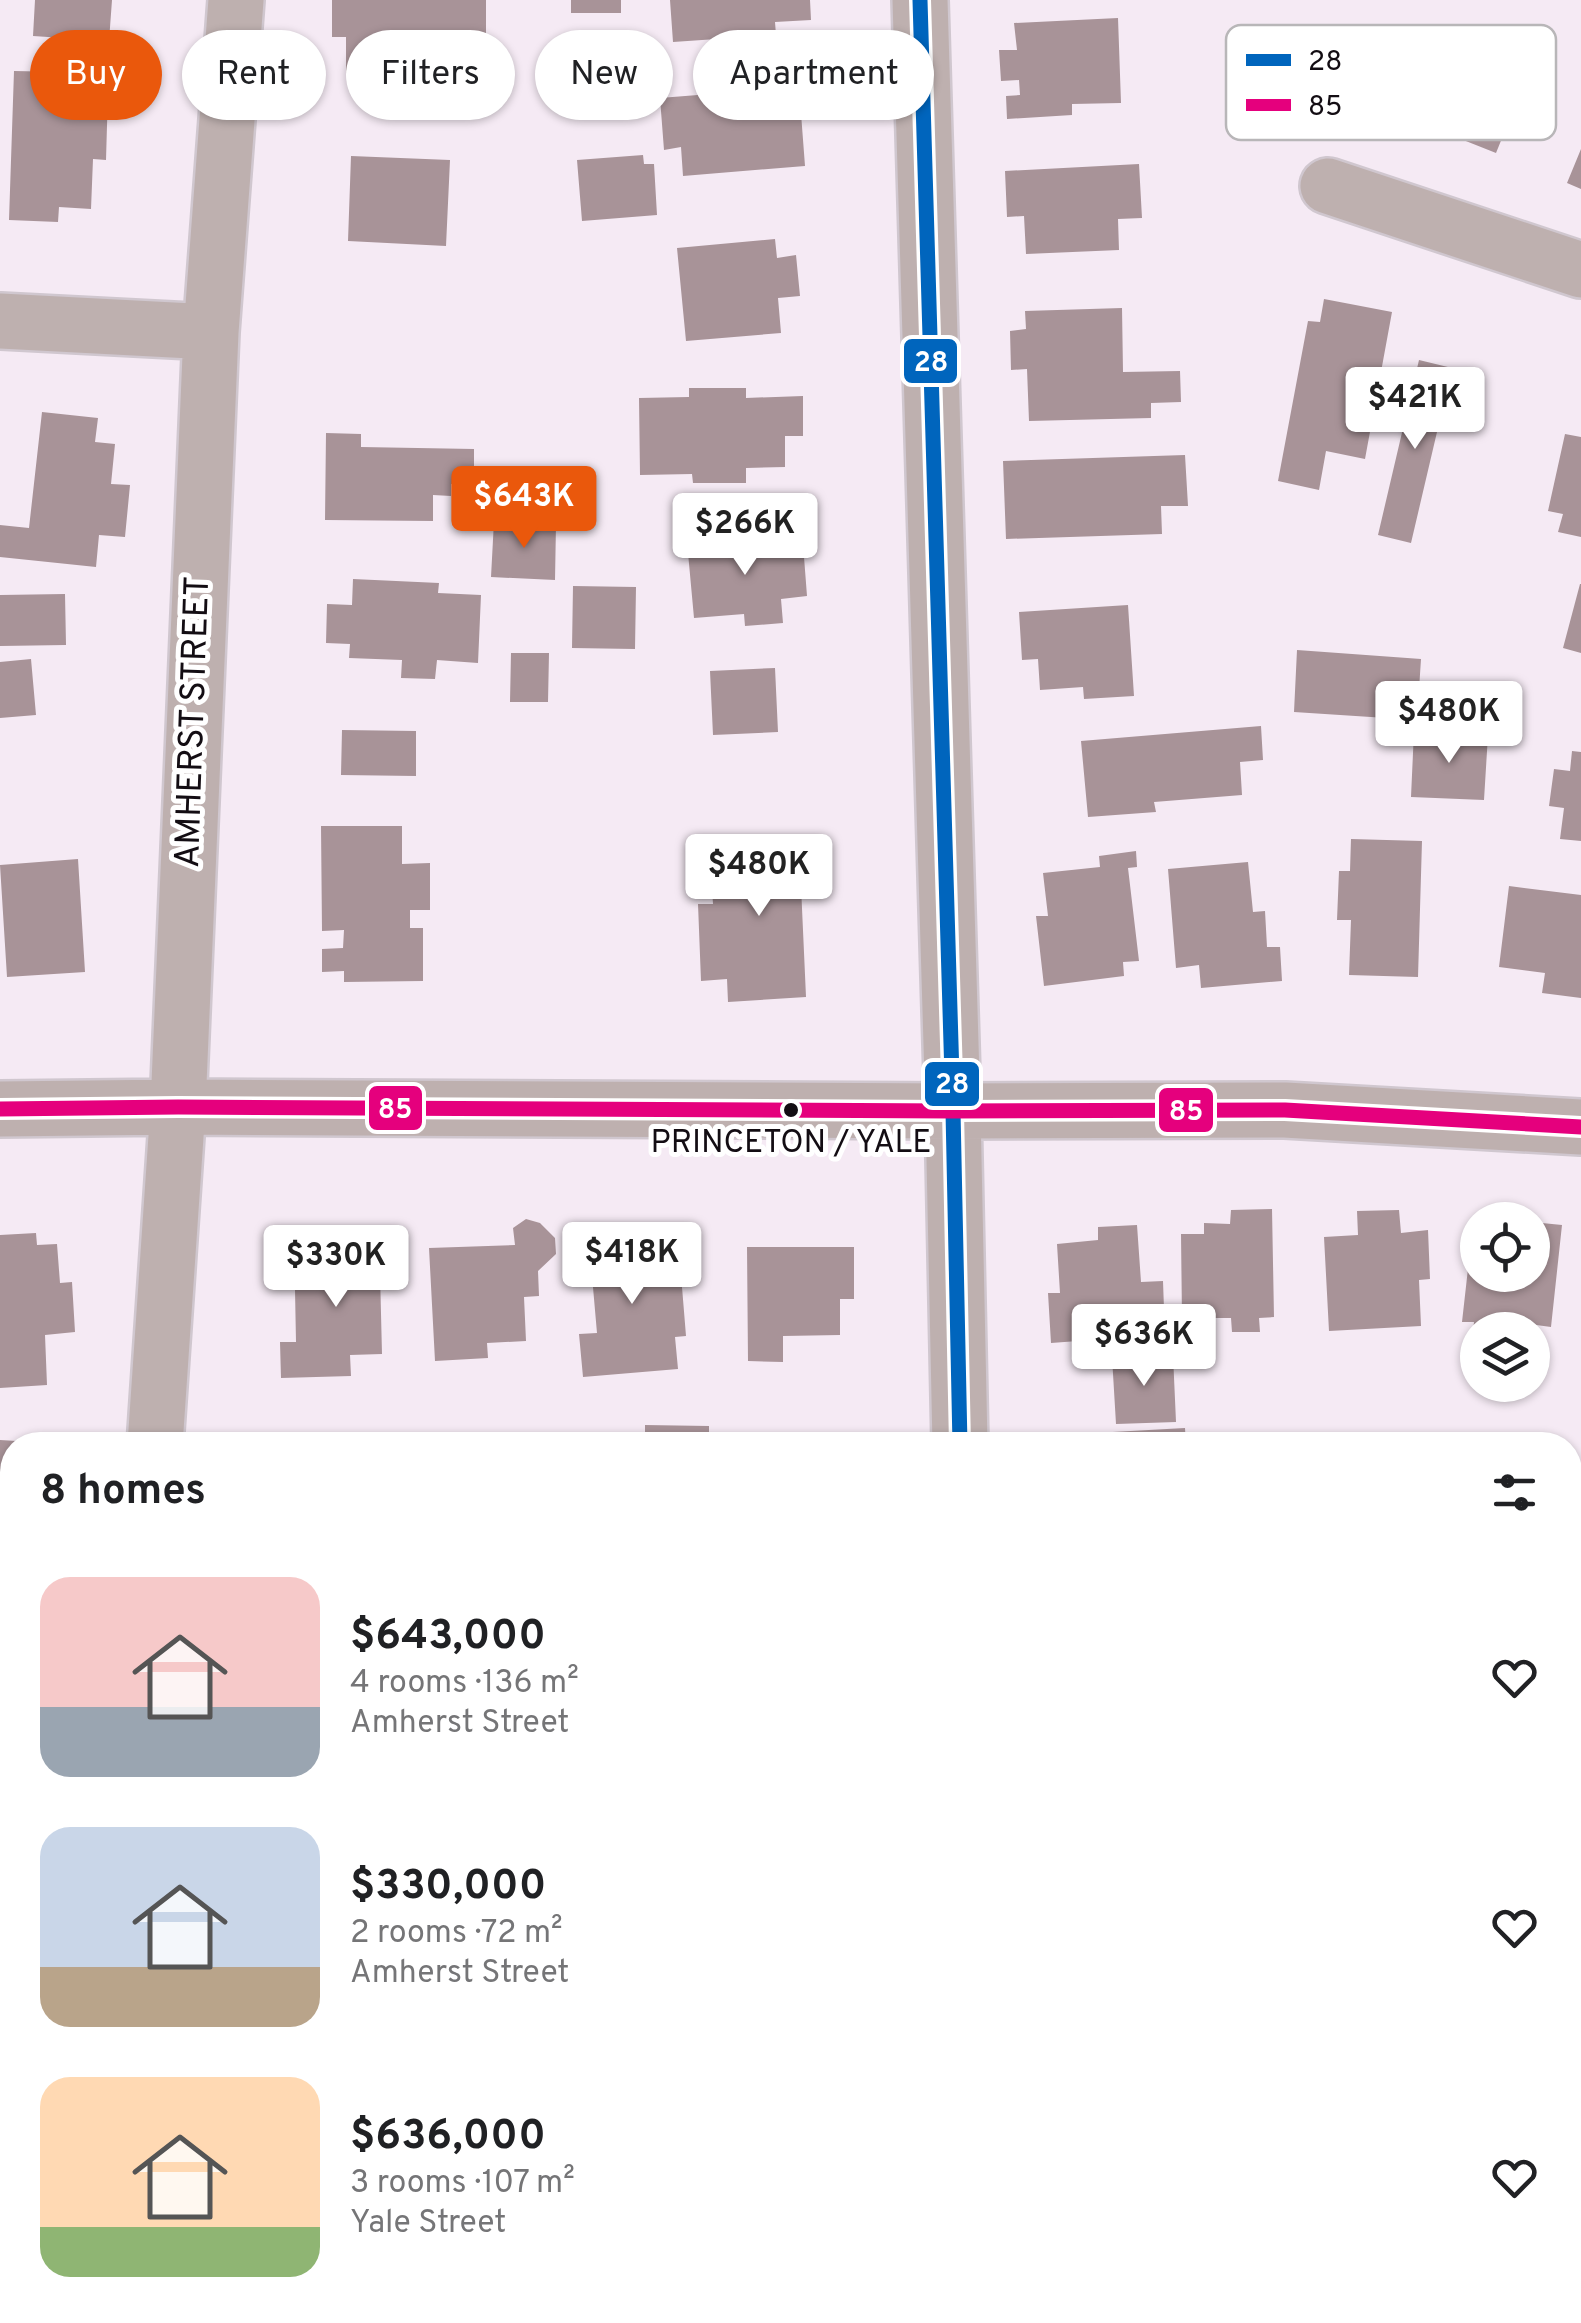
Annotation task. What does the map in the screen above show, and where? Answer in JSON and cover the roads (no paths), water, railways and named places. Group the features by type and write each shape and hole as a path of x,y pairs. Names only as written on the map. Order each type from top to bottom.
{"street":[{"name":"AMHERST STREET","path":"156,1432 178,1107 211,332 236,0"},
{"path":"920,0 954,1112 960,1432"},
{"path":"1328,186 1581,270"},
{"path":"0,321 211,332"},
{"path":"0,1109 1285,1110 1581,1127"}],"place":[{"name":"PRINCETON / YALE","path":"791,1110"}]}
